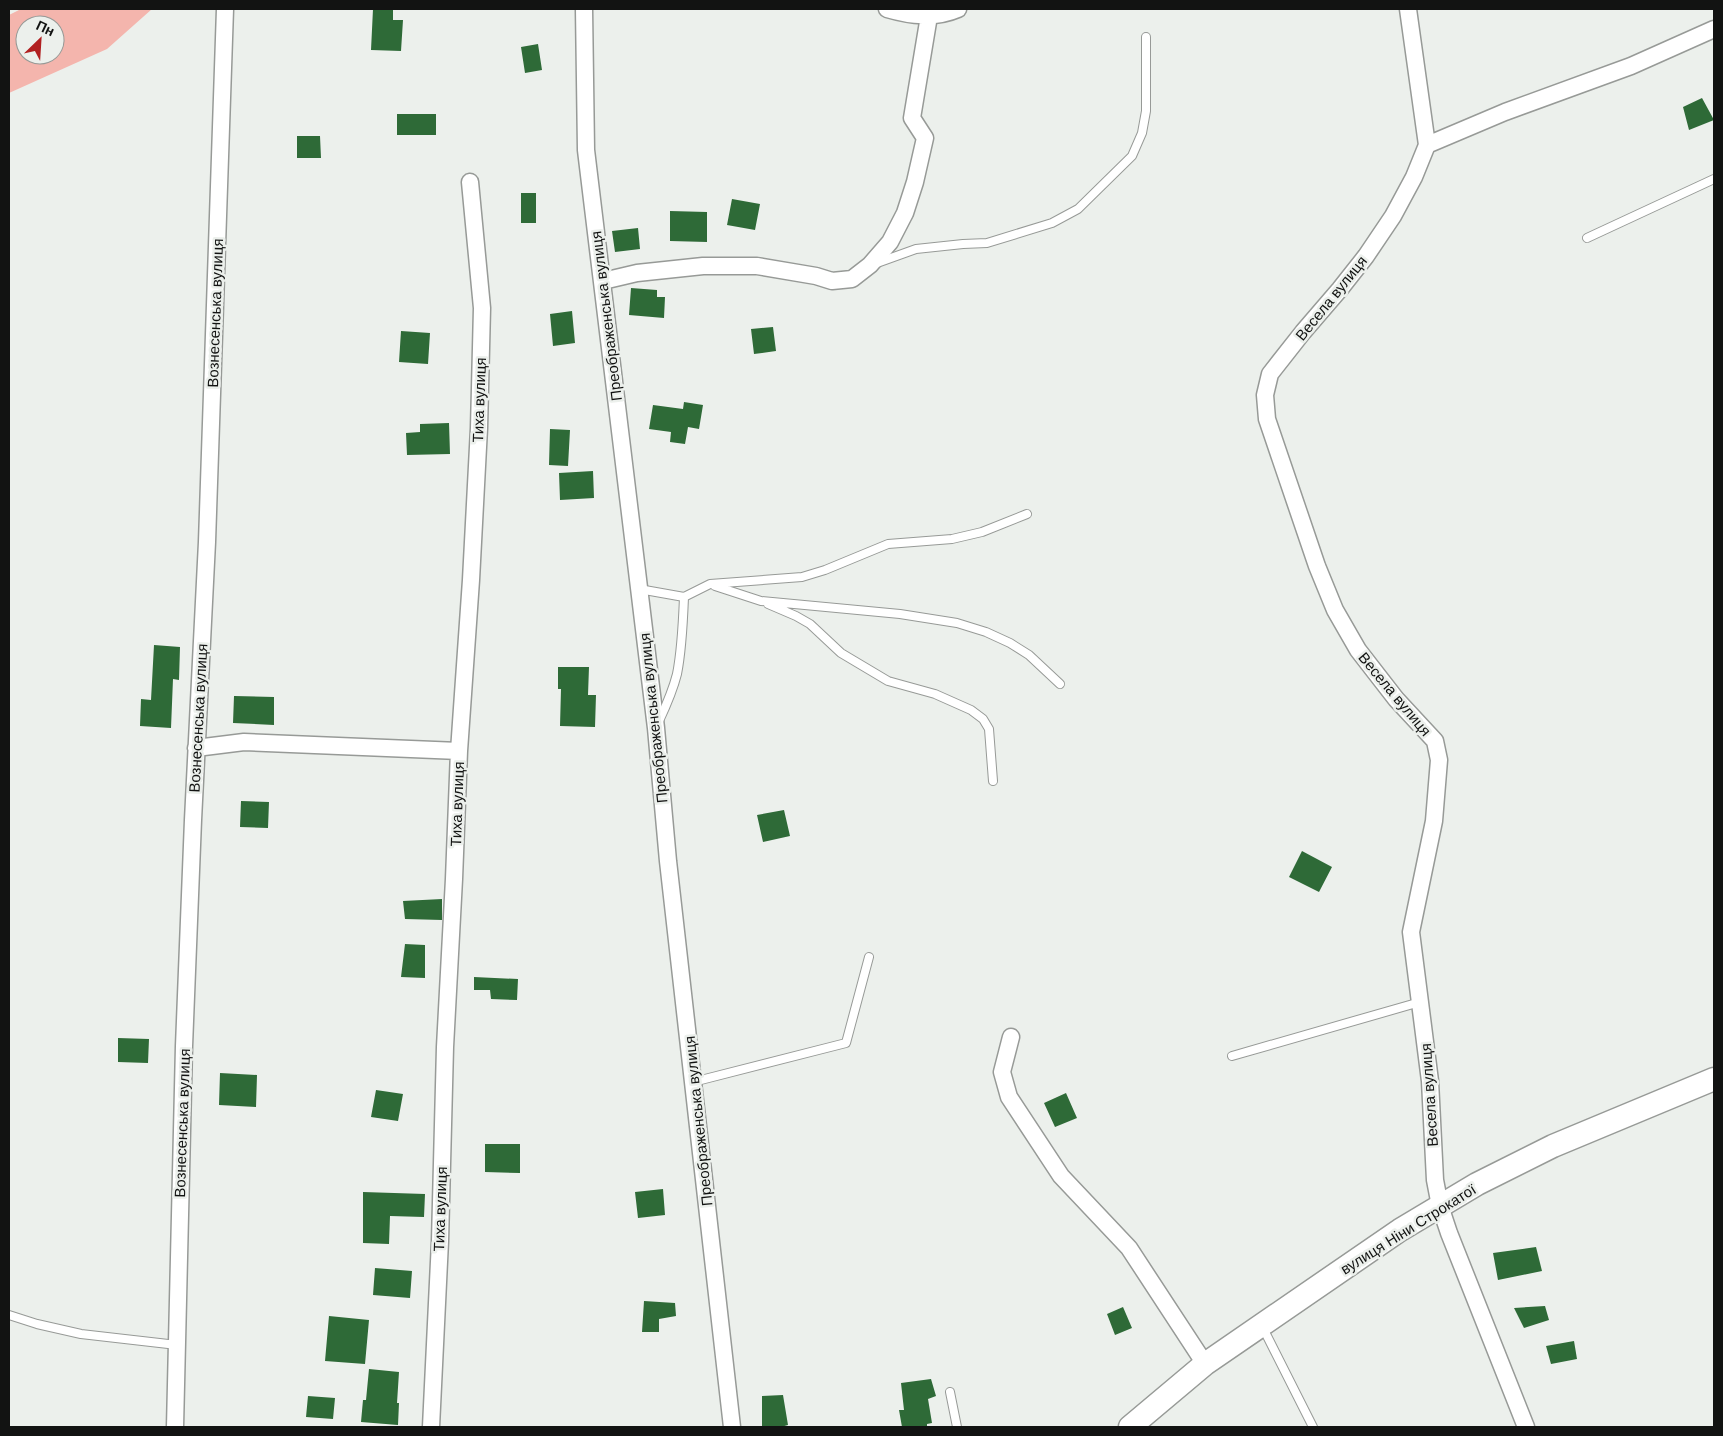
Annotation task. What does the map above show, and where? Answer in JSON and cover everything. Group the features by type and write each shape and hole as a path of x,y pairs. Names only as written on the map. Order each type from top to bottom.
{"street":[{"name":"Вознесенська вулиця","path":"175,1427 184,1046 196,748 207,542 224,9"},
{"name":"Преображенська вулиця","path":"584,9 586,150 656,728 668,861 732,1427"},
{"path":"887,9 929,16 947,14 958,9"},
{"path":"1408,9 1427,145 1505,112 1631,66 1714,29"},
{"path":"602,281 637,274 694,267 748,266 816,276 832,281 852,279 870,265 890,242 905,212 915,182 925,138 912,118 929,16"},
{"name":"Весела вулиця","path":"1427,145 1414,177 1393,216 1366,256 1302,332 1270,374 1265,395 1267,419 1317,566 1335,610 1358,650 1396,699 1435,741 1440,760 1434,821 1411,932 1430,1081 1435,1180 1440,1206 1449,1233 1526,1427"},
{"name":"Тиха вулиця","path":"431,1427 440,1241 445,1047 459,750 474,514 482,308 470,182"},
{"path":"196,748 244,742 459,750"},
{"path":"1011,1037 1002,1072 1009,1097 1062,1176 1129,1248 1205,1364"},
{"name":"вулиця Ніни Строкатої","path":"1130,1427 1205,1364 1400,1230 1440,1206 1478,1184 1553,1146 1714,1079"}],"lane":[{"path":"870,265 916,249 987,243 1052,223 1078,209 1132,156 1142,133 1146,111 1146,37"},
{"path":"1586,238 1714,179"},
{"path":"639,589 684,596 710,584 802,577 825,570 888,544 952,540 982,532 1027,514"},
{"path":"710,584 796,616 810,624 841,653 888,681 935,694 971,710 983,719 989,729 993,781"},
{"path":"656,728 667,704 676,675 680,652 684,596"},
{"path":"761,602 900,614 957,623 986,632 1010,643 1029,655 1060,684"},
{"path":"693,1082 846,1043 869,957"},
{"path":"1232,1056 1421,1002"},
{"path":"9,1315 36,1324 81,1334 176,1345"},
{"path":"1262,1325 1312,1427"},
{"path":"950,1392 957,1427"}],"shaded area":[{"path":"21,9 152,9 107,49 9,93 9,15"}],"building":[{"path":"373,9 393,9 393,20 403,20 401,51 371,50"},
{"path":"538,44 542,70 525,73 521,47"},
{"path":"1702,98 1714,120 1689,130 1683,107"},
{"path":"397,114 436,114 436,135 397,135"},
{"path":"297,136 320,136 321,158 297,158"},
{"path":"521,193 536,193 536,223 521,223"},
{"path":"732,199 760,204 755,230 727,225"},
{"path":"670,211 707,212 707,242 670,241"},
{"path":"638,228 640,249 615,252 612,231"},
{"path":"631,288 657,290 657,297 665,297 664,318 629,315"},
{"path":"572,311 575,343 553,346 550,314"},
{"path":"773,327 776,351 754,354 751,329"},
{"path":"401,331 430,333 428,364 399,362"},
{"path":"684,402 703,405 699,429 688,427 685,444 670,442 671,432 649,429 653,405 683,409"},
{"path":"449,423 450,454 407,455 406,433 420,432 420,424"},
{"path":"550,429 570,430 568,466 549,465"},
{"path":"593,471 594,498 560,500 559,473"},
{"path":"154,645 180,647 179,680 173,679 171,728 140,726 141,699 151,700"},
{"path":"558,667 589,667 588,695 596,695 595,727 560,726 561,689 558,689"},
{"path":"234,696 274,697 274,725 233,723"},
{"path":"241,801 269,802 268,828 240,827"},
{"path":"784,810 790,836 763,842 757,815"},
{"path":"1302,851 1332,867 1319,892 1289,877"},
{"path":"442,899 442,920 405,919 403,901"},
{"path":"405,944 425,945 425,978 401,977"},
{"path":"474,977 518,979 517,1000 491,999 490,990 474,990"},
{"path":"118,1038 149,1039 148,1063 118,1062"},
{"path":"220,1073 257,1075 256,1107 219,1105"},
{"path":"376,1090 403,1094 398,1121 371,1117"},
{"path":"1066,1093 1077,1118 1055,1127 1044,1103"},
{"path":"485,1144 520,1144 520,1173 485,1172"},
{"path":"663,1189 665,1215 638,1218 635,1192"},
{"path":"363,1192 425,1194 424,1217 390,1216 389,1244 363,1243"},
{"path":"1536,1247 1542,1271 1498,1280 1493,1253"},
{"path":"375,1268 412,1271 410,1298 373,1295"},
{"path":"644,1301 675,1303 676,1316 659,1319 659,1332 642,1332"},
{"path":"1545,1306 1549,1320 1524,1328 1514,1308"},
{"path":"1123,1307 1132,1328 1115,1335 1107,1314"},
{"path":"329,1316 369,1320 365,1364 325,1361"},
{"path":"1574,1341 1577,1359 1551,1364 1546,1346"},
{"path":"369,1369 399,1372 398,1425 361,1422 363,1400 366,1400"},
{"path":"931,1379 936,1396 928,1399 932,1423 927,1424 927,1427 902,1427 899,1410 904,1410 901,1383"},
{"path":"783,1395 788,1425 762,1427 762,1396"},
{"path":"308,1396 335,1398 333,1419 306,1417"}]}
